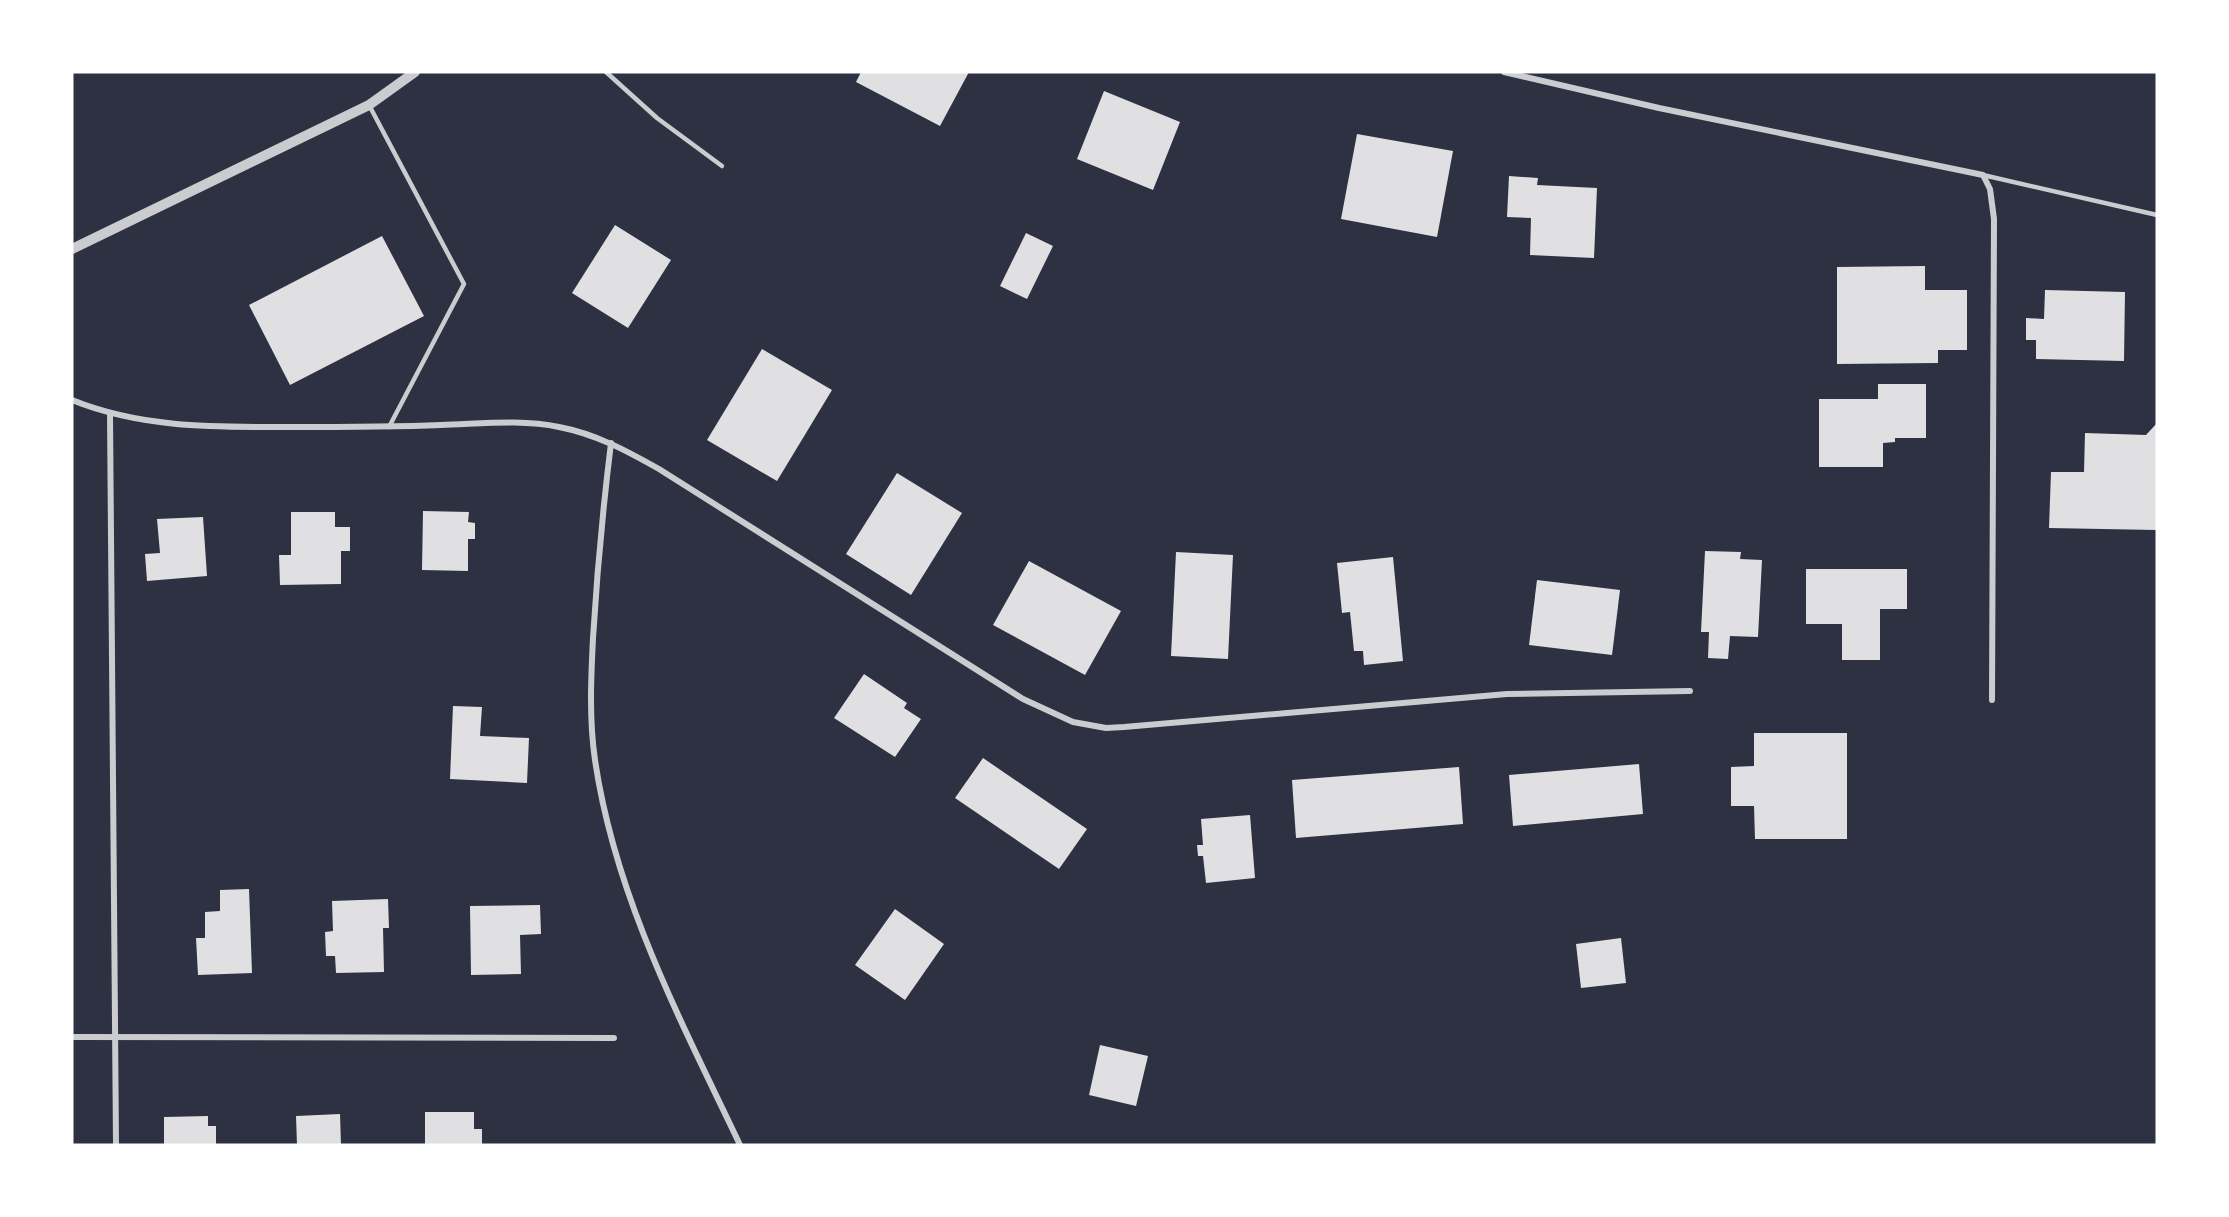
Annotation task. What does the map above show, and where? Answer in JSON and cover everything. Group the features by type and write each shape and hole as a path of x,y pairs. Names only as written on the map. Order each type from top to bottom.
{"street":[{"path":"72,249 369,105 415,72"},
{"path":"1504,72 1659,108 1983,175 1990,189 1994,219 1992,700"},
{"path":"72,400 110,414 183,425 389,427 526,423 558,426 611,443 659,469 981,675 1059,717 1088,726 1115,728 1507,694 1690,691"},
{"path":"110,414 116,1145"},
{"path":"611,443 597,566 590,697 597,770 606,817 644,940 740,1145"},
{"path":"72,1037 614,1038"}],"lane":[{"path":"606,72 657,118 722,166"},
{"path":"369,105 464,284 389,427"},
{"path":"1983,175 2157,215"}],"building":[{"path":"861,72 969,72 940,126 856,82"},
{"path":"1104,91 1180,122 1153,190 1077,159"},
{"path":"1357,134 1453,151 1437,237 1341,219"},
{"path":"1509,176 1538,178 1537,185 1597,188 1594,258 1530,255 1531,218 1507,217"},
{"path":"615,225 671,260 628,328 572,293"},
{"path":"1026,233 1053,246 1027,299 1000,286"},
{"path":"382,236 424,316 290,385 249,305"},
{"path":"1925,266 1925,290 1967,290 1967,350 1938,350 1938,363 1837,364 1837,267"},
{"path":"2045,290 2125,292 2124,361 2036,359 2036,340 2026,340 2026,318 2044,319"},
{"path":"762,349 832,390 777,481 707,440"},
{"path":"1878,384 1926,384 1926,438 1895,438 1895,442 1883,443 1883,467 1819,467 1819,399 1878,399"},
{"path":"2157,423 2157,530 2049,528 2051,472 2084,472 2085,433 2146,435"},
{"path":"897,473 962,513 911,595 846,554"},
{"path":"423,511 469,512 468,522 475,523 475,539 468,539 468,571 422,570"},
{"path":"291,512 335,512 335,527 350,527 350,551 341,551 341,584 280,585 279,555 291,555"},
{"path":"203,517 207,576 147,581 145,554 160,553 157,519"},
{"path":"1705,551 1741,552 1740,559 1762,560 1758,637 1730,636 1728,659 1708,658 1709,632 1701,632"},
{"path":"1176,552 1233,555 1228,659 1171,656"},
{"path":"1393,557 1403,661 1364,665 1363,651 1354,651 1350,612 1342,613 1337,563"},
{"path":"1029,561 1121,611 1085,675 993,625"},
{"path":"1806,569 1907,569 1907,609 1880,609 1880,660 1842,660 1842,624 1806,624"},
{"path":"1537,580 1620,590 1612,655 1529,645"},
{"path":"864,674 907,703 904,708 921,719 895,757 834,718"},
{"path":"453,706 482,707 480,736 529,738 527,783 450,779"},
{"path":"1754,733 1847,733 1847,839 1755,839 1754,806 1731,806 1731,767 1754,766"},
{"path":"983,758 1087,829 1059,869 955,798"},
{"path":"1639,764 1643,814 1513,826 1509,775"},
{"path":"1459,767 1463,824 1296,838 1292,780"},
{"path":"1250,815 1255,878 1206,883 1203,856 1198,856 1197,845 1203,845 1201,819"},
{"path":"249,889 252,973 198,975 196,938 205,938 205,912 220,911 220,890"},
{"path":"388,899 389,928 383,928 384,972 336,973 335,956 326,956 325,932 333,931 332,901"},
{"path":"540,905 541,934 520,935 521,974 471,975 470,906"},
{"path":"895,909 944,944 905,1000 855,965"},
{"path":"1621,938 1626,983 1581,988 1576,944"},
{"path":"1100,1045 1148,1056 1136,1106 1089,1095"},
{"path":"425,1112 474,1112 474,1129 482,1129 482,1145 425,1145"},
{"path":"340,1114 341,1145 297,1145 296,1116"},
{"path":"208,1116 208,1126 216,1126 216,1145 164,1145 164,1117"}]}
